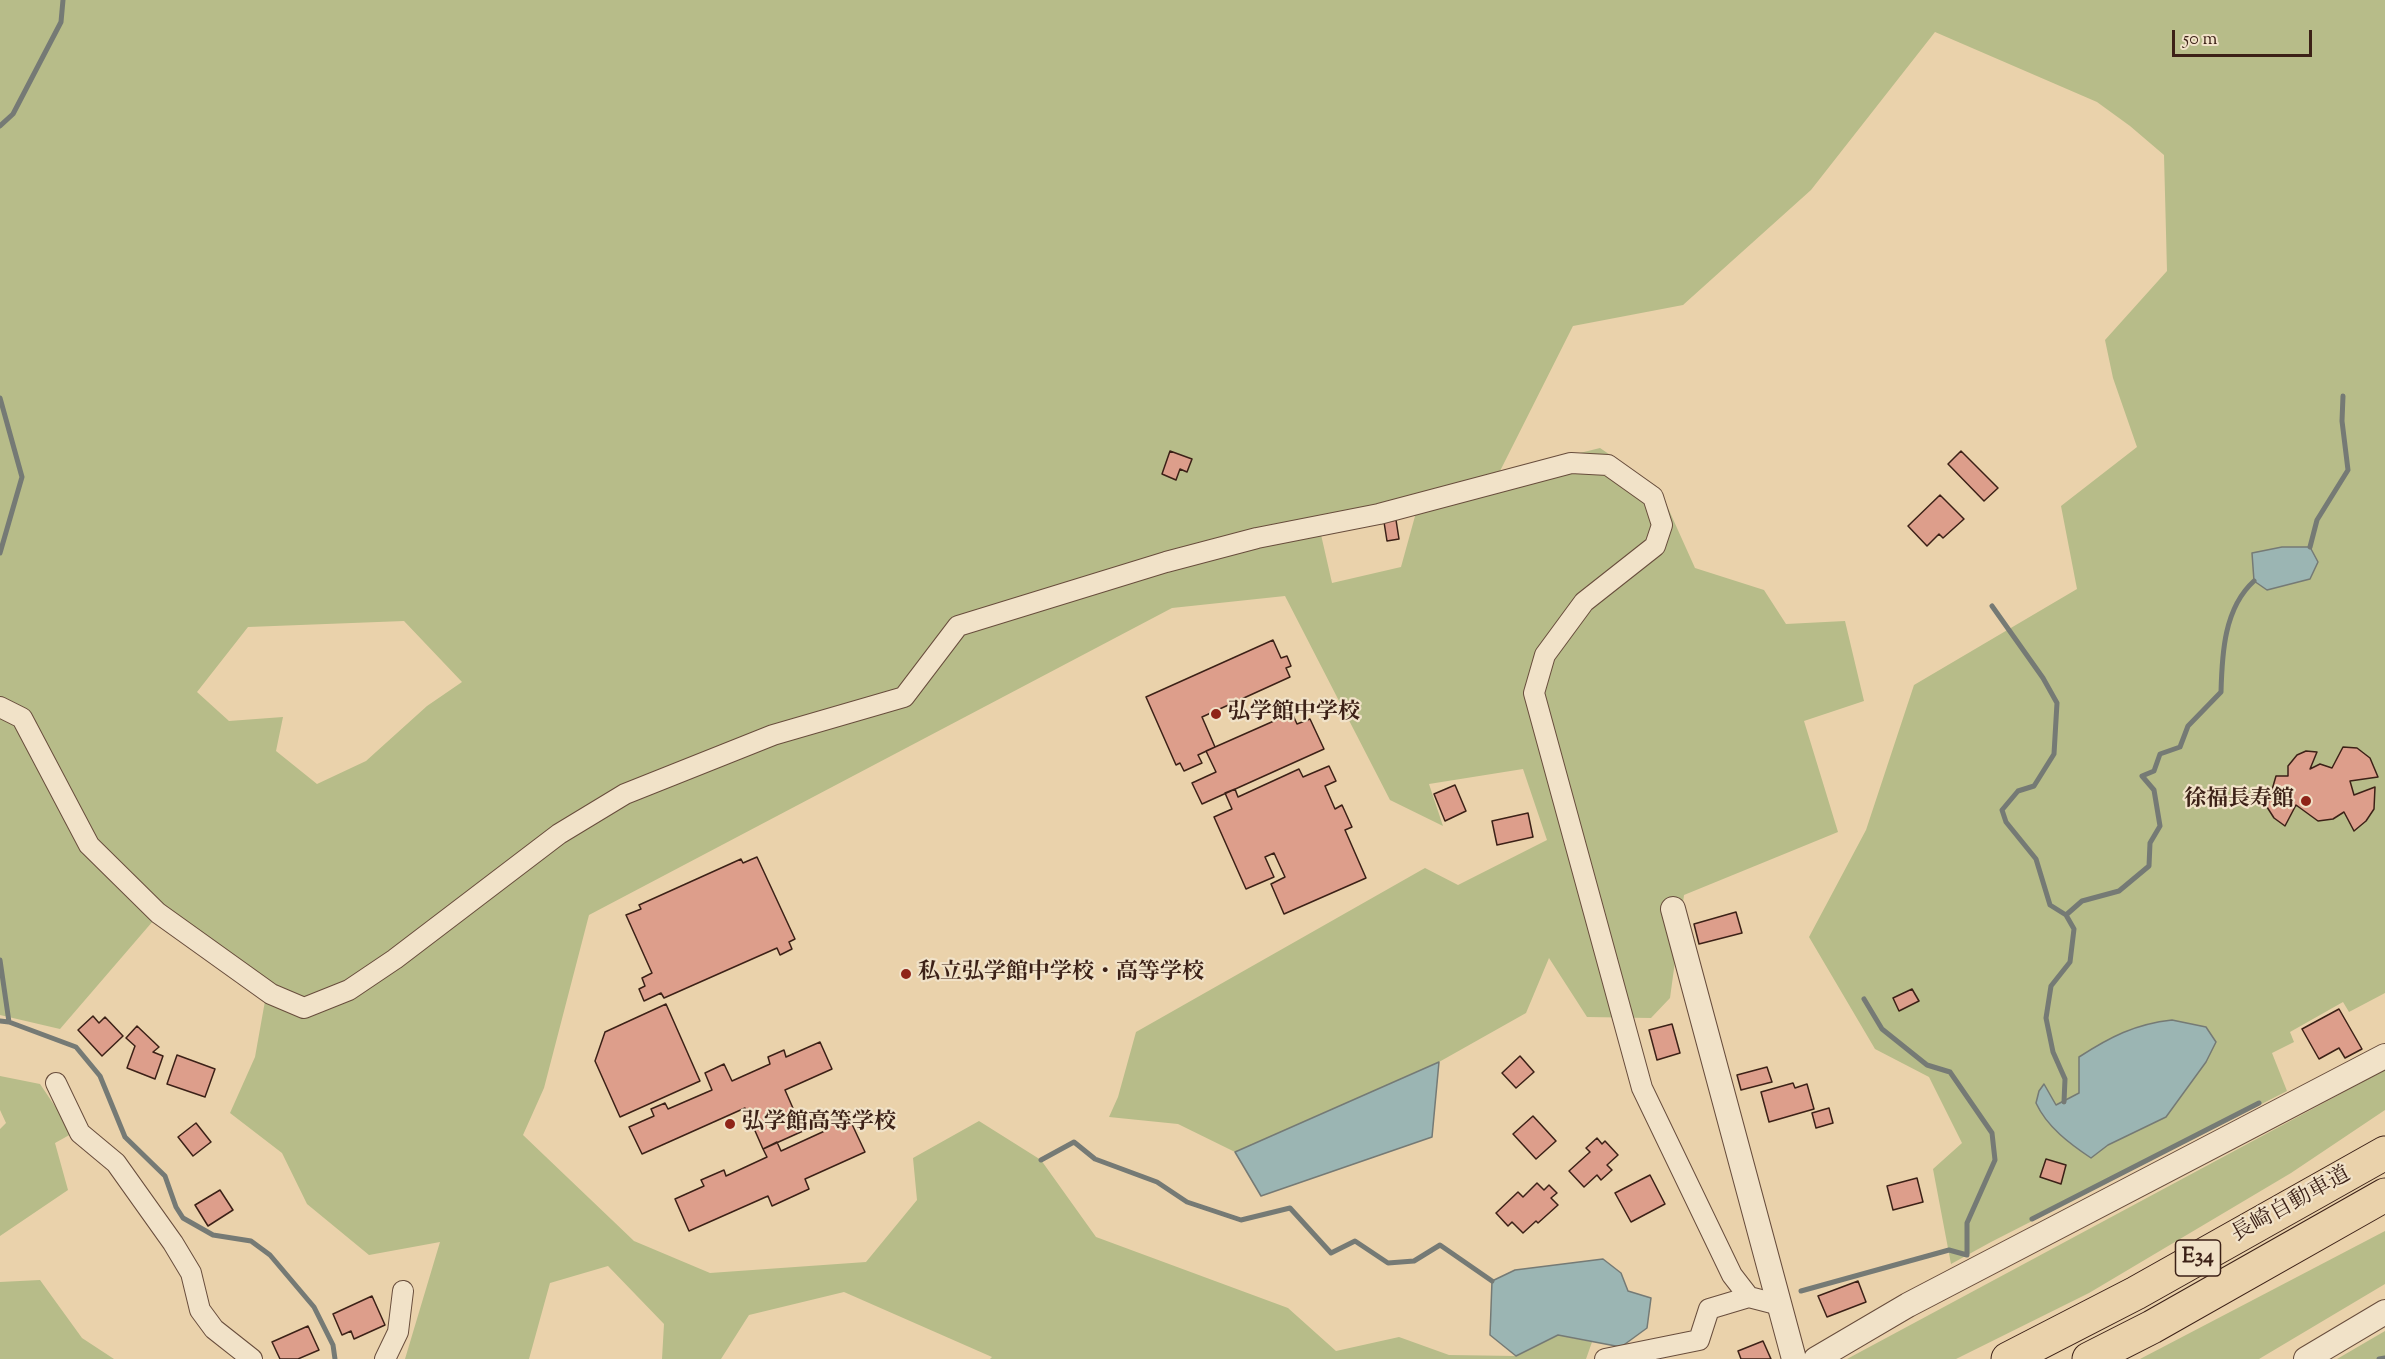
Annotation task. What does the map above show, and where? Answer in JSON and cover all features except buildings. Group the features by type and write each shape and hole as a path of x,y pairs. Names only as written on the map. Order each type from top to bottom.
{"highway":[{"path":"2136,1293 2385,1131"},
{"name":"長崎自動車道","path":"2008,1359 2136,1293 2385,1153"},
{"name":"長崎自動車道","path":"2089,1359 2152,1327 2385,1195"}],"street":[{"path":"0,707 22,718 89,846 158,913 271,994 304,1008 349,990 395,959 559,834 625,794 773,735 904,697 958,626 1166,562 1257,538 1379,514 1570,463 1608,465 1653,497 1662,525 1655,546 1584,602 1545,655 1534,693 1642,1088 1732,1275 1749,1297"},
{"path":"1672,909 1794,1359"},
{"path":"1816,1359 1908,1305 2385,1056"},
{"path":"56,1083 80,1134 116,1163 173,1243 190,1272 201,1310 214,1329 252,1359"},
{"path":"385,1359 398,1332 403,1291"},
{"path":"1605,1359 1699,1340 1709,1309 1749,1297 1779,1305"},
{"path":"2306,1359 2385,1312"}],"green space":[{"path":"0,0 2385,0 2385,993 2349,1012 2343,1002 2290,1032 2294,1042 2272,1053 2287,1091 1951,1264 1933,1169 1962,1143 1929,1077 1875,1049 1809,937 1866,830 1914,685 2077,589 2061,506 2137,447 2113,378 2105,340 2167,271 2164,155 2097,102 1935,32 1811,190 1683,305 1573,326 1499,473 1600,448 1659,488 1695,568 1764,590 1786,624 1845,621 1864,701 1804,721 1838,832 1684,895 1670,998 1651,1018 1587,1017 1549,958 1526,1013 1439,1062 1235,1152 1178,1124 1109,1117 1118,1097 1136,1032 1425,868 1458,885 1547,840 1523,769 1429,784 1443,826 1390,800 1285,596 1172,608 589,915 544,1088 523,1135 634,1241 710,1273 866,1262 917,1200 913,1158 979,1121 1041,1160 1096,1237 1288,1308 1336,1351 1399,1337 1449,1355 1516,1356 1558,1335 1592,1342 1586,1359 990,1359 992,1357 844,1292 749,1315 721,1359 662,1359 664,1324 608,1266 550,1283 529,1359 405,1359 440,1242 369,1255 307,1204 282,1153 230,1113 255,1057 265,1001 153,921 60,1029 0,1015","holes":["1420,498 1401,567 1332,583 1317,517","404,621 462,682 427,706 366,761 317,784 276,751 283,717 229,721 197,692 248,627"]},
{"path":"2385,1070 2385,1110 2291,1173 2089,1293 1956,1359 1847,1359"},
{"path":"0,1076 40,1084 73,1133 55,1143 68,1190 0,1236 0,1129 6,1123 0,1110"},
{"path":"2385,1231 2385,1284 2259,1359 2140,1359"},
{"path":"40,1280 82,1338 114,1359 0,1359 0,1282"},
{"path":"2385,1331 2385,1359 2337,1359"}],"water":[{"path":"2282,547 2310,547 2318,562 2310,579 2267,590 2254,581 2252,553"},
{"path":"2172,1020 2206,1027 2216,1042 2206,1062 2166,1117 2108,1145 2091,1158 2067,1141 2046,1120 2036,1103 2039,1091 2044,1084 2056,1105 2079,1093 2079,1057 2123,1032"},
{"path":"1439,1062 1432,1137 1261,1196 1235,1152"},
{"path":"1603,1259 1621,1273 1628,1291 1651,1298 1647,1328 1621,1347 1558,1335 1516,1356 1490,1335 1492,1281 1515,1270"}],"waterway":[{"path":"0,126 13,114 61,22 63,0"},
{"path":"2310,547 2317,520 2348,470 2342,421 2343,396"},
{"path":"0,398 22,477 0,553"},
{"path":"2066,915 2082,901 2119,891 2149,866 2150,843 2160,826 2154,790 2142,776 2154,771 2160,754 2180,747 2188,726 2221,692 2224,647 2231,618 2236,604 2254,581"},
{"path":"1992,606 2043,678 2057,703 2054,754 2034,786 2018,791 2002,810 2006,822 2036,859 2050,905 2066,915 2074,929 2070,962 2051,986 2046,1018 2053,1052 2065,1079 2064,1102"},
{"path":"0,960 9,1022"},
{"path":"1801,1291 1949,1250 1967,1255 1967,1223 1995,1160 1992,1133 1950,1072 1927,1065 1882,1029 1864,999"},
{"path":"0,1021 9,1022 76,1047 100,1076 125,1137 165,1176 176,1207 183,1218 213,1235 251,1241 270,1255 314,1307 333,1345 335,1359"},
{"path":"2032,1219 2259,1103"},
{"path":"1041,1160 1074,1142 1095,1159 1157,1182 1187,1202 1241,1220 1290,1208 1331,1253 1355,1241 1388,1263 1414,1261 1440,1245 1492,1281"},
{"path":"2379,1359 2385,1358"}],"place":[{"name":"弘学館中学校","path":"1216,714"},
{"name":"徐福長寿館","path":"2306,801"},
{"name":"私立弘学館中学校・高等学校","path":"906,974"},
{"name":"弘学館高等学校","path":"730,1124"}]}
